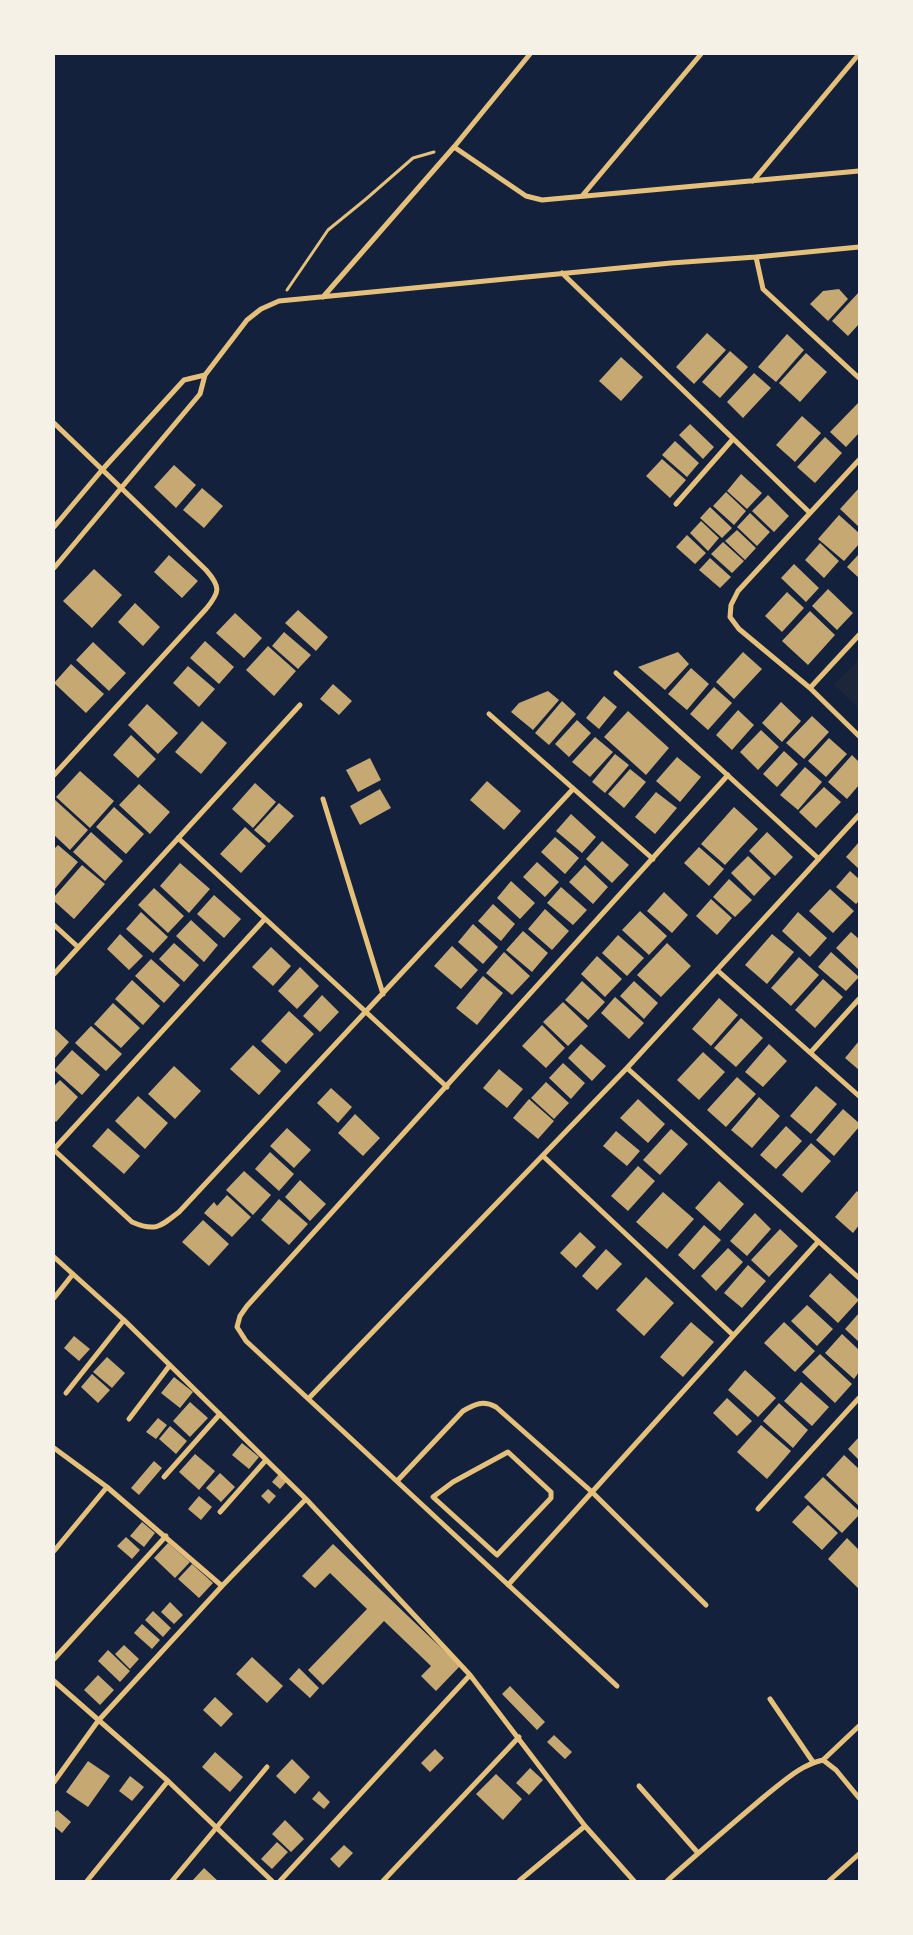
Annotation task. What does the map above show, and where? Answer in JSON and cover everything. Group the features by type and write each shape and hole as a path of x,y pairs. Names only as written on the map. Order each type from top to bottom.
{"street":[{"path":"323,297 454,147 530,54"},
{"path":"582,196 701,54"},
{"path":"753,181 859,54"},
{"path":"454,147 526,196 542,200 859,171"},
{"path":"54,568 200,394 205,375 247,320 261,309 279,301 562,273 859,247"},
{"path":"756,257 764,289 859,378"},
{"path":"562,273 810,513"},
{"path":"54,527 102,470 184,380 205,375"},
{"path":"54,423 211,576 217,587 216,597 54,775"},
{"path":"676,504 733,439"},
{"path":"859,460 738,591 731,605 730,617 739,629 810,688 859,736"},
{"path":"810,688 859,635"},
{"path":"616,673 819,859"},
{"path":"54,974 300,705"},
{"path":"489,714 652,859"},
{"path":"617,1686 398,1480 246,1341 237,1327 240,1316 728,775"},
{"path":"264,920 54,1150 132,1222 146,1228 161,1227 178,1212 573,789"},
{"path":"323,798 383,994"},
{"path":"309,1398 627,1068 859,815"},
{"path":"178,838 264,920 447,1087"},
{"path":"54,925 78,947"},
{"path":"717,970 859,1096"},
{"path":"811,1052 859,999"},
{"path":"627,1068 859,1278"},
{"path":"543,1156 734,1335"},
{"path":"508,1585 818,1242"},
{"path":"54,1257 124,1320 306,1499 470,1675 585,1826 634,1881"},
{"path":"54,1298 74,1274"},
{"path":"66,1393 124,1320"},
{"path":"129,1419 170,1365"},
{"path":"758,1509 859,1398"},
{"path":"398,1480 463,1411 475,1404 487,1403 496,1407 592,1492 706,1605"},
{"path":"164,1477 220,1414"},
{"path":"54,1448 107,1487 222,1586"},
{"path":"508,1452 552,1492 551,1498 497,1555 479,1539 433,1497 453,1482 508,1452"},
{"path":"220,1512 266,1460"},
{"path":"54,1551 107,1487"},
{"path":"54,1782 98,1721 222,1586 306,1499"},
{"path":"433,1513 441,1504"},
{"path":"54,1659 166,1536"},
{"path":"470,1548 479,1539"},
{"path":"280,1881 470,1675"},
{"path":"54,1681 168,1780 272,1881"},
{"path":"770,1699 814,1762"},
{"path":"667,1881 800,1769 823,1760 859,1726"},
{"path":"383,1881 519,1737"},
{"path":"823,1760 836,1770 859,1798"},
{"path":"172,1881 267,1767"},
{"path":"88,1881 168,1780"},
{"path":"639,1786 698,1853"},
{"path":"519,1881 585,1826"},
{"path":"829,1881 859,1854"}],"path":[{"path":"279,301 328,230 413,158 454,147"}],"shaded area":[{"path":"859,659 859,709 834,685"}],"building":[{"path":"839,289 848,299 828,321 810,304 823,291"},
{"path":"859,292 859,324 848,336 832,321"},
{"path":"707,333 726,350 694,384 676,367"},
{"path":"787,334 804,350 776,382 758,367"},
{"path":"730,351 748,367 720,398 702,382"},
{"path":"806,353 827,372 800,402 779,383"},
{"path":"621,357 643,377 621,401 599,381"},
{"path":"754,373 771,388 743,418 727,402"},
{"path":"859,402 859,433 846,447 830,432"},
{"path":"802,416 821,433 795,462 776,445"},
{"path":"690,424 714,447 703,459 679,435"},
{"path":"825,437 842,453 815,483 797,467"},
{"path":"675,441 699,463 687,477 662,455"},
{"path":"662,459 686,480 670,498 646,476"},
{"path":"174,465 196,485 176,508 154,487"},
{"path":"741,474 762,493 747,509 727,491"},
{"path":"202,488 223,506 204,528 183,510"},
{"path":"859,488 859,527 840,509"},
{"path":"726,492 746,511 734,525 713,506"},
{"path":"768,495 789,516 774,532 752,511"},
{"path":"710,507 732,528 722,538 700,518"},
{"path":"750,513 770,532 757,546 737,527"},
{"path":"839,515 859,533 859,544 844,561 818,539"},
{"path":"701,521 719,538 708,551 690,533"},
{"path":"737,530 756,548 745,560 725,541"},
{"path":"687,535 706,553 695,564 676,547"},
{"path":"723,542 744,561 732,573 711,554"},
{"path":"820,543 839,561 824,578 805,560"},
{"path":"859,554 859,578 847,567"},
{"path":"169,555 198,581 182,598 154,572"},
{"path":"710,558 731,577 720,588 699,570"},
{"path":"794,564 819,588 806,602 781,578"},
{"path":"94,569 122,595 92,628 63,601"},
{"path":"828,589 853,613 837,630 812,606"},
{"path":"787,592 804,608 782,632 765,616"},
{"path":"135,603 160,627 143,646 118,622"},
{"path":"298,610 328,637 316,651 285,623"},
{"path":"810,611 835,635 808,665 782,641"},
{"path":"235,613 262,638 244,658 216,633"},
{"path":"284,632 311,655 298,669 272,646"},
{"path":"205,641 234,667 219,684 190,658"},
{"path":"93,642 126,673 109,691 76,660"},
{"path":"268,646 296,671 274,696 246,670"},
{"path":"678,652 689,664 665,690 638,667"},
{"path":"743,652 762,669 734,699 716,682"},
{"path":"71,664 104,694 86,713 54,683"},
{"path":"188,666 215,689 199,707 173,683"},
{"path":"691,668 709,684 687,710 668,694"},
{"path":"333,684 352,701 339,715 320,699"},
{"path":"714,687 732,703 708,730 690,714"},
{"path":"548,691 559,700 533,730 511,712 519,703"},
{"path":"604,696 617,707 599,729 586,718"},
{"path":"562,701 576,714 549,745 535,733"},
{"path":"781,702 801,721 782,742 762,723"},
{"path":"147,704 178,733 158,754 128,725"},
{"path":"738,710 754,725 732,750 716,735"},
{"path":"628,711 669,748 646,775 604,737"},
{"path":"812,716 829,732 804,759 786,743"},
{"path":"577,720 591,733 569,757 555,744"},
{"path":"202,721 227,743 201,774 175,752"},
{"path":"761,730 779,747 758,770 740,752"},
{"path":"131,735 156,759 138,778 113,755"},
{"path":"595,737 613,752 590,777 572,762"},
{"path":"829,738 847,754 826,777 808,761"},
{"path":"784,751 798,764 777,787 763,774"},
{"path":"615,754 629,765 605,793 592,782"},
{"path":"852,755 859,762 859,785 847,799 828,782"},
{"path":"677,757 701,777 680,802 656,781"},
{"path":"370,758 381,780 358,792 346,770"},
{"path":"805,767 822,782 798,810 780,795"},
{"path":"630,769 646,782 624,808 608,794"},
{"path":"80,771 114,801 90,828 56,797"},
{"path":"487,781 521,811 504,830 470,800"},
{"path":"255,783 276,802 253,828 232,809"},
{"path":"139,784 170,812 150,834 119,805"},
{"path":"824,787 841,802 816,828 799,812"},
{"path":"380,789 391,808 360,825 350,806"},
{"path":"656,792 677,808 655,834 635,817"},
{"path":"54,799 88,830 70,850 54,835"},
{"path":"279,803 294,816 269,843 254,830"},
{"path":"114,807 144,834 126,854 96,827"},
{"path":"734,807 758,829 725,865 701,844"},
{"path":"571,814 596,837 582,853 556,831"},
{"path":"245,827 266,846 241,873 220,854"},
{"path":"91,832 123,861 105,881 73,852"},
{"path":"767,832 793,857 775,876 749,851"},
{"path":"555,837 579,858 565,874 541,852"},
{"path":"602,841 629,865 612,883 586,859"},
{"path":"859,842 859,869 846,857"},
{"path":"58,845 78,862 54,890 54,849"},
{"path":"699,847 724,869 709,886 684,863"},
{"path":"748,856 771,878 754,896 731,873"},
{"path":"537,862 559,882 545,897 523,877"},
{"path":"180,863 210,889 189,913 160,886"},
{"path":"82,865 105,884 74,919 54,901 54,897"},
{"path":"585,865 608,887 593,904 569,882"},
{"path":"850,871 859,879 859,901 856,904 836,887"},
{"path":"729,879 752,900 735,917 713,897"},
{"path":"511,881 535,903 520,919 497,898"},
{"path":"561,887 587,910 573,925 547,903"},
{"path":"154,888 184,916 168,933 138,905"},
{"path":"830,889 854,911 833,933 809,911"},
{"path":"664,892 688,915 672,933 647,911"},
{"path":"214,895 241,919 224,938 197,914"},
{"path":"711,899 732,918 717,935 696,916"},
{"path":"493,904 515,924 501,941 478,921"},
{"path":"545,909 569,931 552,950 528,929"},
{"path":"640,911 667,936 649,955 622,930"},
{"path":"141,912 168,937 153,953 126,929"},
{"path":"798,912 827,938 810,957 782,931"},
{"path":"191,920 218,945 204,962 176,936"},
{"path":"473,924 498,947 483,964 458,942"},
{"path":"523,931 548,953 532,972 506,950"},
{"path":"851,932 859,939 858,969 836,948"},
{"path":"120,934 143,956 129,970 107,949"},
{"path":"772,934 794,952 767,984 745,965"},
{"path":"618,935 644,958 627,976 602,953"},
{"path":"174,943 199,965 184,982 159,959"},
{"path":"667,943 691,966 661,997 637,975"},
{"path":"452,946 478,970 461,989 434,966"},
{"path":"271,947 291,966 273,986 252,967"},
{"path":"504,952 530,976 512,995 486,973"},
{"path":"831,952 859,977 846,991 818,967"},
{"path":"597,956 622,979 605,997 581,974"},
{"path":"799,957 819,975 791,1006 771,988"},
{"path":"151,959 180,985 164,1003 135,976"},
{"path":"300,967 319,986 297,1009 278,991"},
{"path":"483,976 503,993 477,1025 456,1008"},
{"path":"823,979 843,997 815,1028 795,1010"},
{"path":"132,980 160,1006 143,1025 115,999"},
{"path":"582,981 605,1002 588,1020 565,1000"},
{"path":"634,981 658,1003 644,1019 620,996"},
{"path":"322,995 339,1012 320,1032 303,1016"},
{"path":"615,997 644,1023 629,1039 601,1013"},
{"path":"719,998 738,1015 711,1046 692,1029"},
{"path":"563,1002 588,1026 568,1046 543,1022"},
{"path":"113,1003 140,1028 121,1048 94,1024"},
{"path":"289,1011 314,1034 286,1064 261,1041"},
{"path":"741,1018 763,1038 736,1067 714,1048"},
{"path":"542,1025 565,1048 546,1068 522,1046"},
{"path":"91,1026 122,1054 106,1071 75,1043"},
{"path":"54,1028 69,1042 54,1059"},
{"path":"859,1041 859,1070 845,1058"},
{"path":"581,1044 606,1066 592,1081 568,1058"},
{"path":"769,1044 787,1061 763,1087 745,1072"},
{"path":"253,1045 281,1071 259,1095 230,1069"},
{"path":"72,1050 100,1075 82,1095 54,1070"},
{"path":"703,1052 725,1072 699,1100 677,1080"},
{"path":"563,1063 585,1083 571,1099 549,1078"},
{"path":"174,1066 201,1091 175,1119 148,1094"},
{"path":"499,1069 523,1089 507,1108 483,1088"},
{"path":"737,1077 756,1094 726,1127 707,1110"},
{"path":"60,1080 78,1097 56,1122 54,1120 54,1086"},
{"path":"546,1082 569,1103 554,1119 531,1098"},
{"path":"816,1086 837,1104 811,1134 790,1116"},
{"path":"331,1088 352,1107 338,1123 317,1103"},
{"path":"138,1096 168,1123 145,1149 115,1121"},
{"path":"759,1097 780,1116 752,1148 731,1130"},
{"path":"529,1099 554,1121 538,1139 513,1118"},
{"path":"638,1099 665,1124 648,1143 620,1118"},
{"path":"843,1109 859,1123 859,1127 834,1156 816,1140"},
{"path":"355,1114 380,1138 363,1156 338,1133"},
{"path":"786,1126 802,1141 776,1169 760,1155"},
{"path":"108,1128 140,1156 124,1174 92,1146"},
{"path":"287,1128 311,1150 294,1168 270,1146"},
{"path":"671,1129 688,1144 660,1175 643,1160"},
{"path":"616,1131 640,1151 627,1166 603,1146"},
{"path":"811,1143 831,1161 802,1193 782,1175"},
{"path":"270,1152 294,1174 279,1191 255,1169"},
{"path":"638,1166 655,1181 628,1211 611,1196"},
{"path":"244,1171 271,1195 253,1215 226,1190"},
{"path":"300,1180 326,1204 310,1221 285,1197"},
{"path":"719,1181 744,1204 720,1231 695,1208"},
{"path":"857,1191 859,1194 859,1225 853,1233 835,1217"},
{"path":"663,1192 694,1219 667,1249 636,1222"},
{"path":"227,1195 251,1217 232,1237 204,1213 214,1202 217,1206"},
{"path":"279,1199 308,1224 289,1245 261,1220"},
{"path":"755,1213 771,1229 747,1256 730,1241"},
{"path":"203,1220 229,1244 209,1266 182,1242"},
{"path":"704,1225 721,1240 694,1270 678,1255"},
{"path":"780,1229 798,1246 769,1277 751,1260"},
{"path":"580,1232 596,1247 576,1268 560,1253"},
{"path":"728,1248 743,1262 716,1291 701,1276"},
{"path":"606,1249 622,1264 597,1290 582,1276"},
{"path":"748,1265 766,1281 742,1308 724,1293"},
{"path":"830,1273 859,1300 838,1323 809,1296"},
{"path":"646,1277 674,1303 644,1336 616,1310"},
{"path":"807,1305 833,1329 817,1346 791,1321"},
{"path":"859,1313 859,1342 845,1329"},
{"path":"691,1322 714,1342 683,1377 660,1357"},
{"path":"784,1322 815,1351 795,1372 764,1343"},
{"path":"842,1334 859,1350 859,1372 854,1379 825,1353"},
{"path":"74,1336 90,1349 79,1361 64,1348"},
{"path":"820,1354 852,1384 835,1403 802,1372"},
{"path":"107,1357 125,1373 112,1388 93,1372"},
{"path":"745,1370 776,1398 758,1417 728,1390"},
{"path":"92,1374 110,1390 98,1403 81,1387"},
{"path":"174,1377 193,1392 180,1408 161,1393"},
{"path":"801,1382 829,1407 812,1426 784,1401"},
{"path":"727,1398 752,1421 737,1436 713,1413"},
{"path":"190,1402 208,1418 190,1437 173,1421"},
{"path":"779,1403 808,1430 793,1448 763,1421"},
{"path":"158,1418 167,1425 156,1439 146,1432"},
{"path":"761,1425 791,1451 767,1479 737,1452"},
{"path":"170,1426 187,1441 176,1454 159,1439"},
{"path":"859,1437 859,1460 848,1449"},
{"path":"242,1443 259,1457 249,1469 232,1455"},
{"path":"195,1454 215,1471 199,1490 179,1472"},
{"path":"844,1455 859,1469 859,1506 826,1475"},
{"path":"154,1461 162,1468 139,1495 131,1488"},
{"path":"220,1473 235,1487 221,1502 206,1488"},
{"path":"279,1474 287,1481 280,1489 272,1482"},
{"path":"823,1477 859,1511 859,1515 842,1533 804,1497"},
{"path":"268,1489 276,1496 269,1504 261,1496"},
{"path":"199,1496 212,1507 201,1520 188,1509"},
{"path":"808,1505 838,1533 822,1550 792,1522"},
{"path":"142,1522 155,1533 144,1547 130,1536"},
{"path":"126,1537 140,1550 132,1559 117,1546"},
{"path":"847,1538 859,1550 859,1589 828,1559"},
{"path":"168,1543 190,1562 175,1578 154,1558"},
{"path":"333,1544 460,1666 436,1691 421,1676 431,1666 384,1621 323,1685 308,1670 367,1609 330,1573 315,1588 302,1576"},
{"path":"192,1564 213,1583 199,1598 178,1579"},
{"path":"170,1602 183,1615 174,1624 161,1612"},
{"path":"153,1611 171,1628 163,1637 145,1620"},
{"path":"142,1624 160,1640 152,1649 134,1633"},
{"path":"124,1645 139,1659 130,1669 115,1654"},
{"path":"108,1650 130,1671 120,1682 98,1661"},
{"path":"252,1657 283,1686 267,1703 236,1674"},
{"path":"299,1668 319,1688 310,1698 289,1679"},
{"path":"98,1675 114,1690 100,1705 84,1690"},
{"path":"510,1686 545,1722 537,1730 502,1694"},
{"path":"215,1697 233,1714 221,1727 203,1710"},
{"path":"554,1735 572,1752 565,1759 547,1742"},
{"path":"435,1749 444,1758 430,1772 421,1763"},
{"path":"215,1752 243,1777 230,1792 202,1767"},
{"path":"292,1759 310,1777 295,1794 276,1776"},
{"path":"88,1761 110,1776 88,1807 66,1792"},
{"path":"530,1768 543,1780 529,1795 516,1783"},
{"path":"496,1774 522,1799 503,1820 476,1794"},
{"path":"130,1776 144,1787 132,1801 119,1791"},
{"path":"319,1791 330,1802 324,1809 312,1799"},
{"path":"57,1810 71,1822 62,1833 54,1826 54,1813"},
{"path":"285,1820 304,1839 291,1852 272,1834"},
{"path":"277,1842 288,1852 272,1869 261,1859"},
{"path":"344,1845 353,1853 339,1868 330,1859"},
{"path":"204,1868 218,1881 192,1881"}]}
